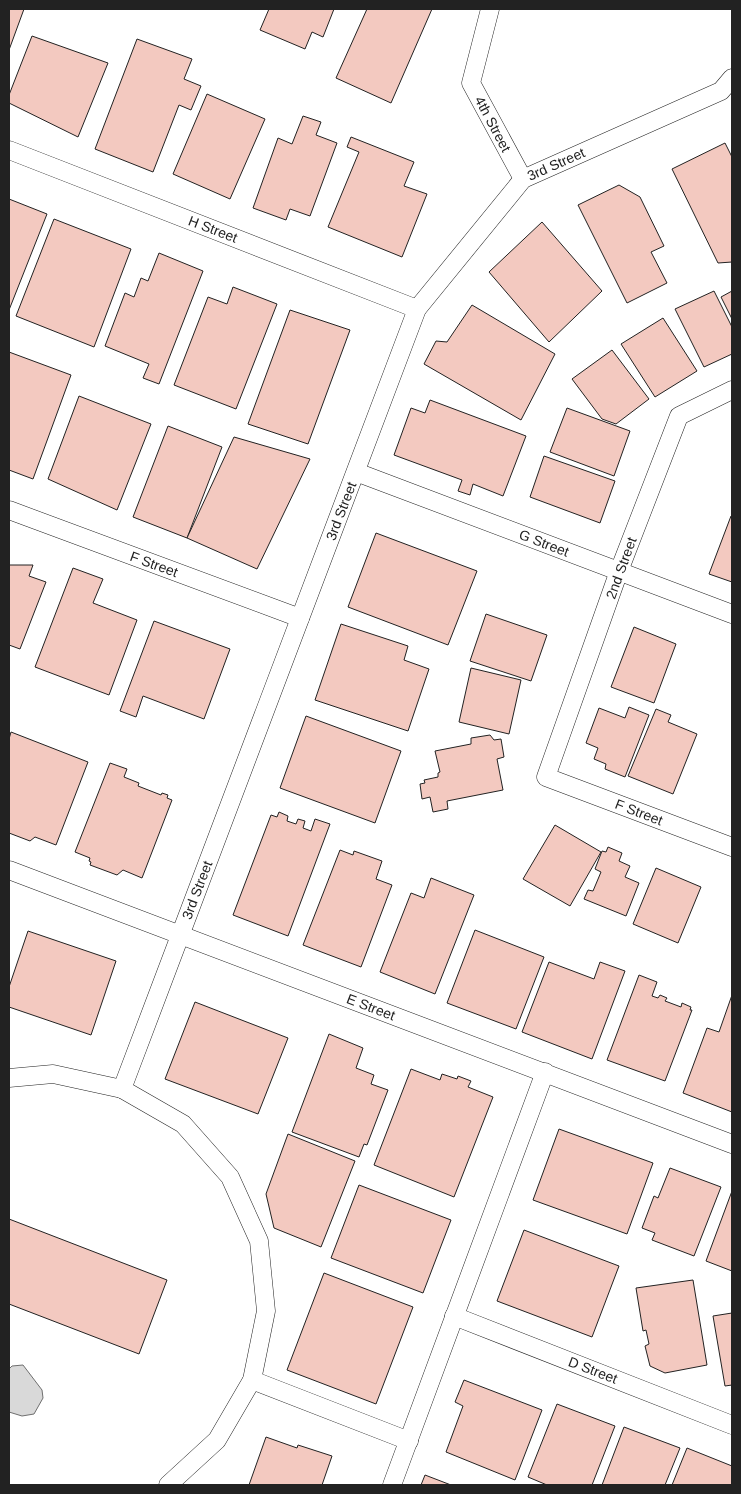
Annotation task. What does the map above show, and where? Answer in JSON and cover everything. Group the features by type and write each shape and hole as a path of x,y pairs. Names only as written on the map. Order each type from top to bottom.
{"lane":[{"name":"4th Street","path":"490,9 471,83 523,179"},
{"name":"3rd Street","path":"122,1089 417,309 523,179 721,91 732,78"},
{"name":"H Street","path":"9,150 417,309"},
{"name":"2nd Street","path":"546,777 619,571 679,416 732,390"},
{"name":"G Street","path":"356,472 732,614"},
{"name":"F Street","path":"9,510 300,618"},
{"name":"F Street","path":"546,777 732,847"},
{"name":"E Street","path":"9,870 732,1144"},
{"path":"392,1485 544,1072"},
{"path":"9,1078 52,1074 122,1089 183,1124 230,1177 259,1241 266,1311 252,1380 217,1440 168,1485"},
{"name":"D Street","path":"454,1316 732,1425"},
{"path":"252,1380 409,1441"}],"shaded area":[{"path":"23,1365 42,1390 43,1398 34,1414 22,1416 9,1412 9,1369 12,1366"}],"building":[{"path":"9,9 24,9 9,50"},
{"path":"269,9 334,9 323,37 312,32 305,49 260,30"},
{"path":"367,9 432,9 391,103 336,78"},
{"path":"32,36 108,63 78,137 9,103 9,95"},
{"path":"137,39 192,59 184,79 201,86 191,110 179,105 153,172 95,149"},
{"path":"207,94 265,119 230,199 173,174"},
{"path":"303,116 321,122 316,135 337,143 310,216 290,209 286,220 253,208 278,138 292,144"},
{"path":"351,137 414,162 404,186 427,194 402,257 328,227 359,152 347,147"},
{"path":"725,143 732,157 732,262 718,263 672,169"},
{"path":"619,185 640,197 664,246 651,252 667,283 627,303 578,205"},
{"path":"9,199 47,214 9,310"},
{"path":"54,219 131,249 94,347 16,316"},
{"path":"542,222 602,291 549,342 489,272"},
{"path":"159,253 203,271 159,384 143,378 149,364 105,346 125,293 134,297 141,278 148,281"},
{"path":"233,287 277,304 236,409 174,385 208,297 227,304"},
{"path":"714,291 732,327 732,354 704,367 675,309"},
{"path":"732,291 732,319 721,297"},
{"path":"472,305 555,354 521,420 424,364 436,341 447,342"},
{"path":"290,310 350,330 308,444 248,424"},
{"path":"663,318 697,371 655,397 621,344"},
{"path":"612,350 649,399 616,424 602,419 572,379"},
{"path":"9,352 71,375 33,479 9,470"},
{"path":"79,396 151,424 117,510 48,479"},
{"path":"430,400 526,436 503,496 473,484 470,495 458,491 462,480 394,455 411,408 425,413"},
{"path":"567,408 630,431 614,476 550,452"},
{"path":"168,426 222,447 187,538 133,517"},
{"path":"234,437 310,459 257,569 187,538"},
{"path":"544,456 615,481 600,523 530,497"},
{"path":"732,516 732,582 709,574"},
{"path":"376,533 477,571 448,645 348,607"},
{"path":"9,565 33,565 29,576 46,582 20,649 9,645"},
{"path":"73,568 103,579 93,603 137,620 109,695 35,667"},
{"path":"486,614 547,635 531,681 470,661"},
{"path":"154,621 230,649 204,719 143,696 136,717 120,711"},
{"path":"341,624 408,646 404,660 429,669 408,731 315,700"},
{"path":"634,627 676,644 654,703 611,687"},
{"path":"471,668 521,680 509,734 459,722"},
{"path":"629,707 649,715 625,777 605,769 606,764 594,759 598,748 586,743 599,708 625,718"},
{"path":"656,709 671,715 668,722 697,734 673,794 628,776"},
{"path":"306,716 401,751 375,823 280,788"},
{"path":"11,732 88,762 56,845 35,837 30,841 9,833 9,739"},
{"path":"490,735 494,740 501,739 504,757 497,759 503,790 447,801 448,809 433,812 430,797 422,799 420,784 425,783 424,780 438,777 440,772 435,751 471,744 471,738"},
{"path":"110,763 127,769 124,777 139,783 138,786 161,795 162,793 168,795 167,798 172,800 142,878 123,870 117,875 90,865 90,858 75,852"},
{"path":"279,812 288,816 287,821 296,824 298,819 305,821 303,828 311,831 315,819 330,824 288,936 233,915 271,815 277,817"},
{"path":"555,825 601,852 570,906 523,879"},
{"path":"608,847 622,853 619,861 630,866 625,877 639,883 626,916 584,899 588,890 593,891 601,872 595,869 602,851 606,852"},
{"path":"340,850 353,855 354,851 382,861 376,879 392,885 361,967 303,945"},
{"path":"656,868 701,887 678,943 633,924"},
{"path":"431,878 474,895 435,994 380,972 411,893 424,898"},
{"path":"475,930 544,957 516,1029 447,1003"},
{"path":"28,931 116,961 91,1035 9,1007 9,987"},
{"path":"549,962 594,979 600,962 625,971 592,1059 522,1032"},
{"path":"639,975 657,982 652,996 658,998 660,995 667,998 665,1001 681,1007 682,1003 691,1007 690,1010 692,1010 665,1081 607,1060"},
{"path":"732,995 732,1112 683,1093 707,1028 719,1032"},
{"path":"195,1002 288,1038 258,1114 165,1079"},
{"path":"329,1034 363,1048 356,1068 374,1075 371,1084 388,1090 367,1145 364,1144 359,1157 292,1132"},
{"path":"411,1069 440,1080 442,1074 457,1079 458,1076 471,1081 468,1087 493,1097 454,1197 374,1165"},
{"path":"559,1129 653,1163 627,1234 533,1200"},
{"path":"288,1134 355,1161 321,1247 274,1228 266,1194"},
{"path":"670,1168 721,1187 694,1256 652,1240 655,1233 642,1228 654,1196 658,1198"},
{"path":"359,1185 451,1220 423,1293 331,1258"},
{"path":"732,1191 732,1271 706,1261"},
{"path":"9,1219 167,1280 139,1354 9,1304"},
{"path":"524,1230 619,1266 592,1337 497,1301"},
{"path":"324,1273 413,1307 376,1404 287,1370"},
{"path":"693,1280 707,1365 665,1373 650,1366 645,1346 649,1344 646,1330 643,1331 636,1288"},
{"path":"732,1313 732,1385 725,1386 713,1316"},
{"path":"464,1380 542,1410 515,1480 446,1452 463,1406 455,1402"},
{"path":"557,1404 615,1426 592,1485 547,1485 528,1477"},
{"path":"624,1427 680,1448 665,1485 602,1485"},
{"path":"266,1437 297,1448 298,1445 332,1456 322,1485 249,1485"},
{"path":"687,1448 732,1466 732,1485 672,1485"},
{"path":"425,1475 451,1485 421,1485"}]}
